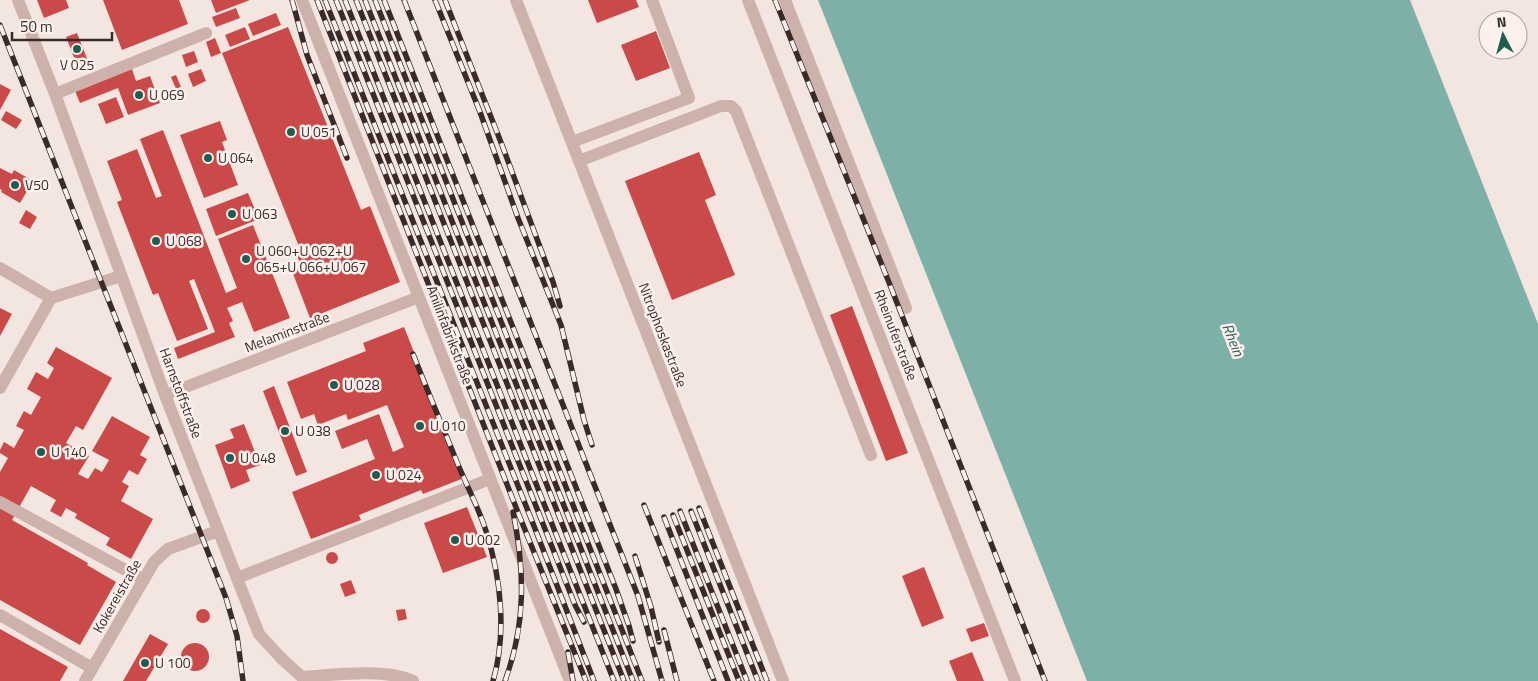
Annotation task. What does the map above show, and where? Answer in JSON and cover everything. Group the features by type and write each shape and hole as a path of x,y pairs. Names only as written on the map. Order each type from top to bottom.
{"street":[{"name":"Harnstoffstraße","path":"18,0 55,94 165,395 259,634 302,679 355,678 365,673 406,678 413,681"},
{"name":"Anilinfabrikstraße","path":"302,0 570,681"},
{"name":"Nitrophoskastraße","path":"516,0 783,681"},
{"path":"652,0 696,115"},
{"name":"Rheinuferstraße","path":"748,0 1015,681"},
{"path":"785,0 906,308"},
{"path":"55,94 206,33"},
{"path":"572,142 689,98"},
{"path":"579,161 720,106 731,106 736,111 871,455"},
{"path":"0,268 51,298"},
{"path":"0,388 51,298 121,276"},
{"name":"Melaminstraße","path":"165,395 419,297"},
{"path":"237,578 490,479"},
{"path":"0,502 144,580"},
{"name":"Kokereistraße","path":"85,681 154,562 168,549 218,531"},
{"path":"0,615 92,668"}],"water":[{"name":"Rhein","path":"818,0 1410,0 1538,324 1538,681 1087,681"}],"building":[{"path":"37,0 66,0 69,8 44,18"},
{"path":"103,0 179,0 188,24 122,50"},
{"path":"211,0 250,0 216,13"},
{"path":"588,0 636,0 639,7 597,23"},
{"path":"236,8 240,18 216,27 212,17"},
{"path":"276,13 281,25 253,36 248,24"},
{"path":"245,27 250,39 230,47 225,35"},
{"name":"U 051","path":"288,27 361,210 370,206 400,282 310,318 292,271 302,267 297,256 302,254 222,53"},
{"path":"656,31 670,68 636,81 621,45"},
{"name":"V 025","path":"77,33 88,61 77,65 66,37"},
{"path":"215,38 221,53 211,57 206,42"},
{"path":"194,51 198,62 186,67 182,55"},
{"path":"132,69 136,81 150,76 160,103 128,115 118,88 80,103 75,91"},
{"path":"201,69 206,81 193,87 188,74"},
{"path":"176,75 181,87 176,89 171,77"},
{"path":"0,84 11,90 0,110"},
{"path":"116,97 124,117 106,124 98,104"},
{"path":"6,111 22,120 16,129 1,120"},
{"name":"U 064","path":"220,121 227,140 222,142 238,185 204,198 180,135"},
{"path":"163,130 226,293 237,288 218,239 253,225 290,318 254,332 242,302 227,308 233,321 229,323 235,337 178,359 174,348 215,332 194,279 189,281 208,329 177,341 158,293 153,295 117,202 122,200 107,161 137,149 156,198 162,196 140,139"},
{"path":"699,152 716,195 705,200 735,275 672,300 625,181"},
{"name":"V50","path":"0,168 12,174 14,170 33,181 20,203 1,192"},
{"name":"U 063","path":"248,193 259,219 216,236 206,209"},
{"path":"26,210 37,217 30,229 19,223"},
{"path":"852,306 908,453 886,461 830,315"},
{"path":"0,308 12,314 0,336"},
{"path":"404,327 464,478 423,494 421,490 359,515 361,520 311,539 292,492 375,459 367,439 342,449 335,431 379,414 393,452 404,447 387,405 348,420 346,414 318,425 314,414 301,419 287,382 366,351 363,343"},
{"name":"U 140","path":"56,347 112,378 83,430 76,426 66,443 89,456 78,474 88,479 95,468 102,472 109,460 92,451 112,416 150,437 140,455 147,459 138,475 129,470 122,482 129,486 121,501 153,519 131,559 106,545 110,538 75,518 77,514 66,508 61,517 50,511 56,500 31,486 12,520 88,563 87,565 116,582 80,645 0,600 0,472 8,458 0,453 0,450 4,442 14,448 24,430 16,426 24,411 31,415 41,397 27,389 36,372 48,379 54,368 47,363"},
{"name":"U 038","path":"274,386 307,472 296,476 263,391"},
{"path":"244,424 260,465 246,470 250,481 231,489 215,445 234,438 230,429"},
{"name":"U 002","path":"467,507 487,557 443,573 424,523"},
{"path":"334,552 337,553 337,563 330,564 327,563 326,556 327,553"},
{"path":"924,567 944,618 922,627 902,576"},
{"path":"351,580 356,593 345,597 340,584"},
{"path":"203,609 208,611 210,616 208,621 203,623 198,621 196,616 198,611"},
{"path":"405,609 407,619 398,621 396,610"},
{"path":"984,623 989,636 971,642 966,629"},
{"path":"0,629 68,667 60,681 0,681"},
{"name":"U 100","path":"150,634 168,644 146,681 123,681"},
{"path":"195,643 205,647 209,657 205,667 195,671 185,667 181,657 185,647"},
{"path":"972,652 984,681 957,681 949,661"}],"railway":[{"path":"292,0 307,55 347,158"},
{"path":"317,0 586,681"},
{"path":"325,0 594,681"},
{"path":"336,0 575,605 584,622"},
{"path":"345,0 614,681"},
{"path":"356,0 624,681"},
{"path":"365,0 633,681"},
{"path":"375,0 642,681"},
{"path":"384,0 616,589 633,641"},
{"path":"404,0 638,596 662,681"},
{"path":"435,0 561,325 592,445"},
{"path":"445,0 502,145 553,282 560,306"},
{"path":"775,0 890,285 1045,681"},
{"path":"0,25 226,598 237,636 243,681"},
{"path":"413,354 480,515 491,549 498,586 501,625 500,644 493,681"},
{"path":"644,505 714,681"},
{"path":"699,508 767,681"},
{"path":"680,511 747,681"},
{"path":"691,511 758,681"},
{"path":"505,681 517,639 521,597 520,555 513,512"},
{"path":"673,515 739,681"},
{"path":"664,517 728,681"},
{"path":"635,556 651,607 659,642"},
{"path":"664,630 677,681"},
{"path":"568,652 573,681"}],"place":[{"name":"V 025","path":"77,49"},
{"name":"U 069","path":"139,95"},
{"name":"U 051","path":"291,132"},
{"name":"U 064","path":"208,158"},
{"name":"V50","path":"15,185"},
{"name":"U 063","path":"232,214"},
{"name":"U 068","path":"156,241"},
{"name":"U 060+U 062+U 065+U 066+U 067","path":"246,259"},
{"name":"U 028","path":"334,385"},
{"name":"U 010","path":"420,426"},
{"name":"U 038","path":"285,431"},
{"name":"U 140","path":"41,452"},
{"name":"U 048","path":"230,458"},
{"name":"U 024","path":"376,475"},
{"name":"U 002","path":"455,540"},
{"name":"U 100","path":"145,663"}]}
